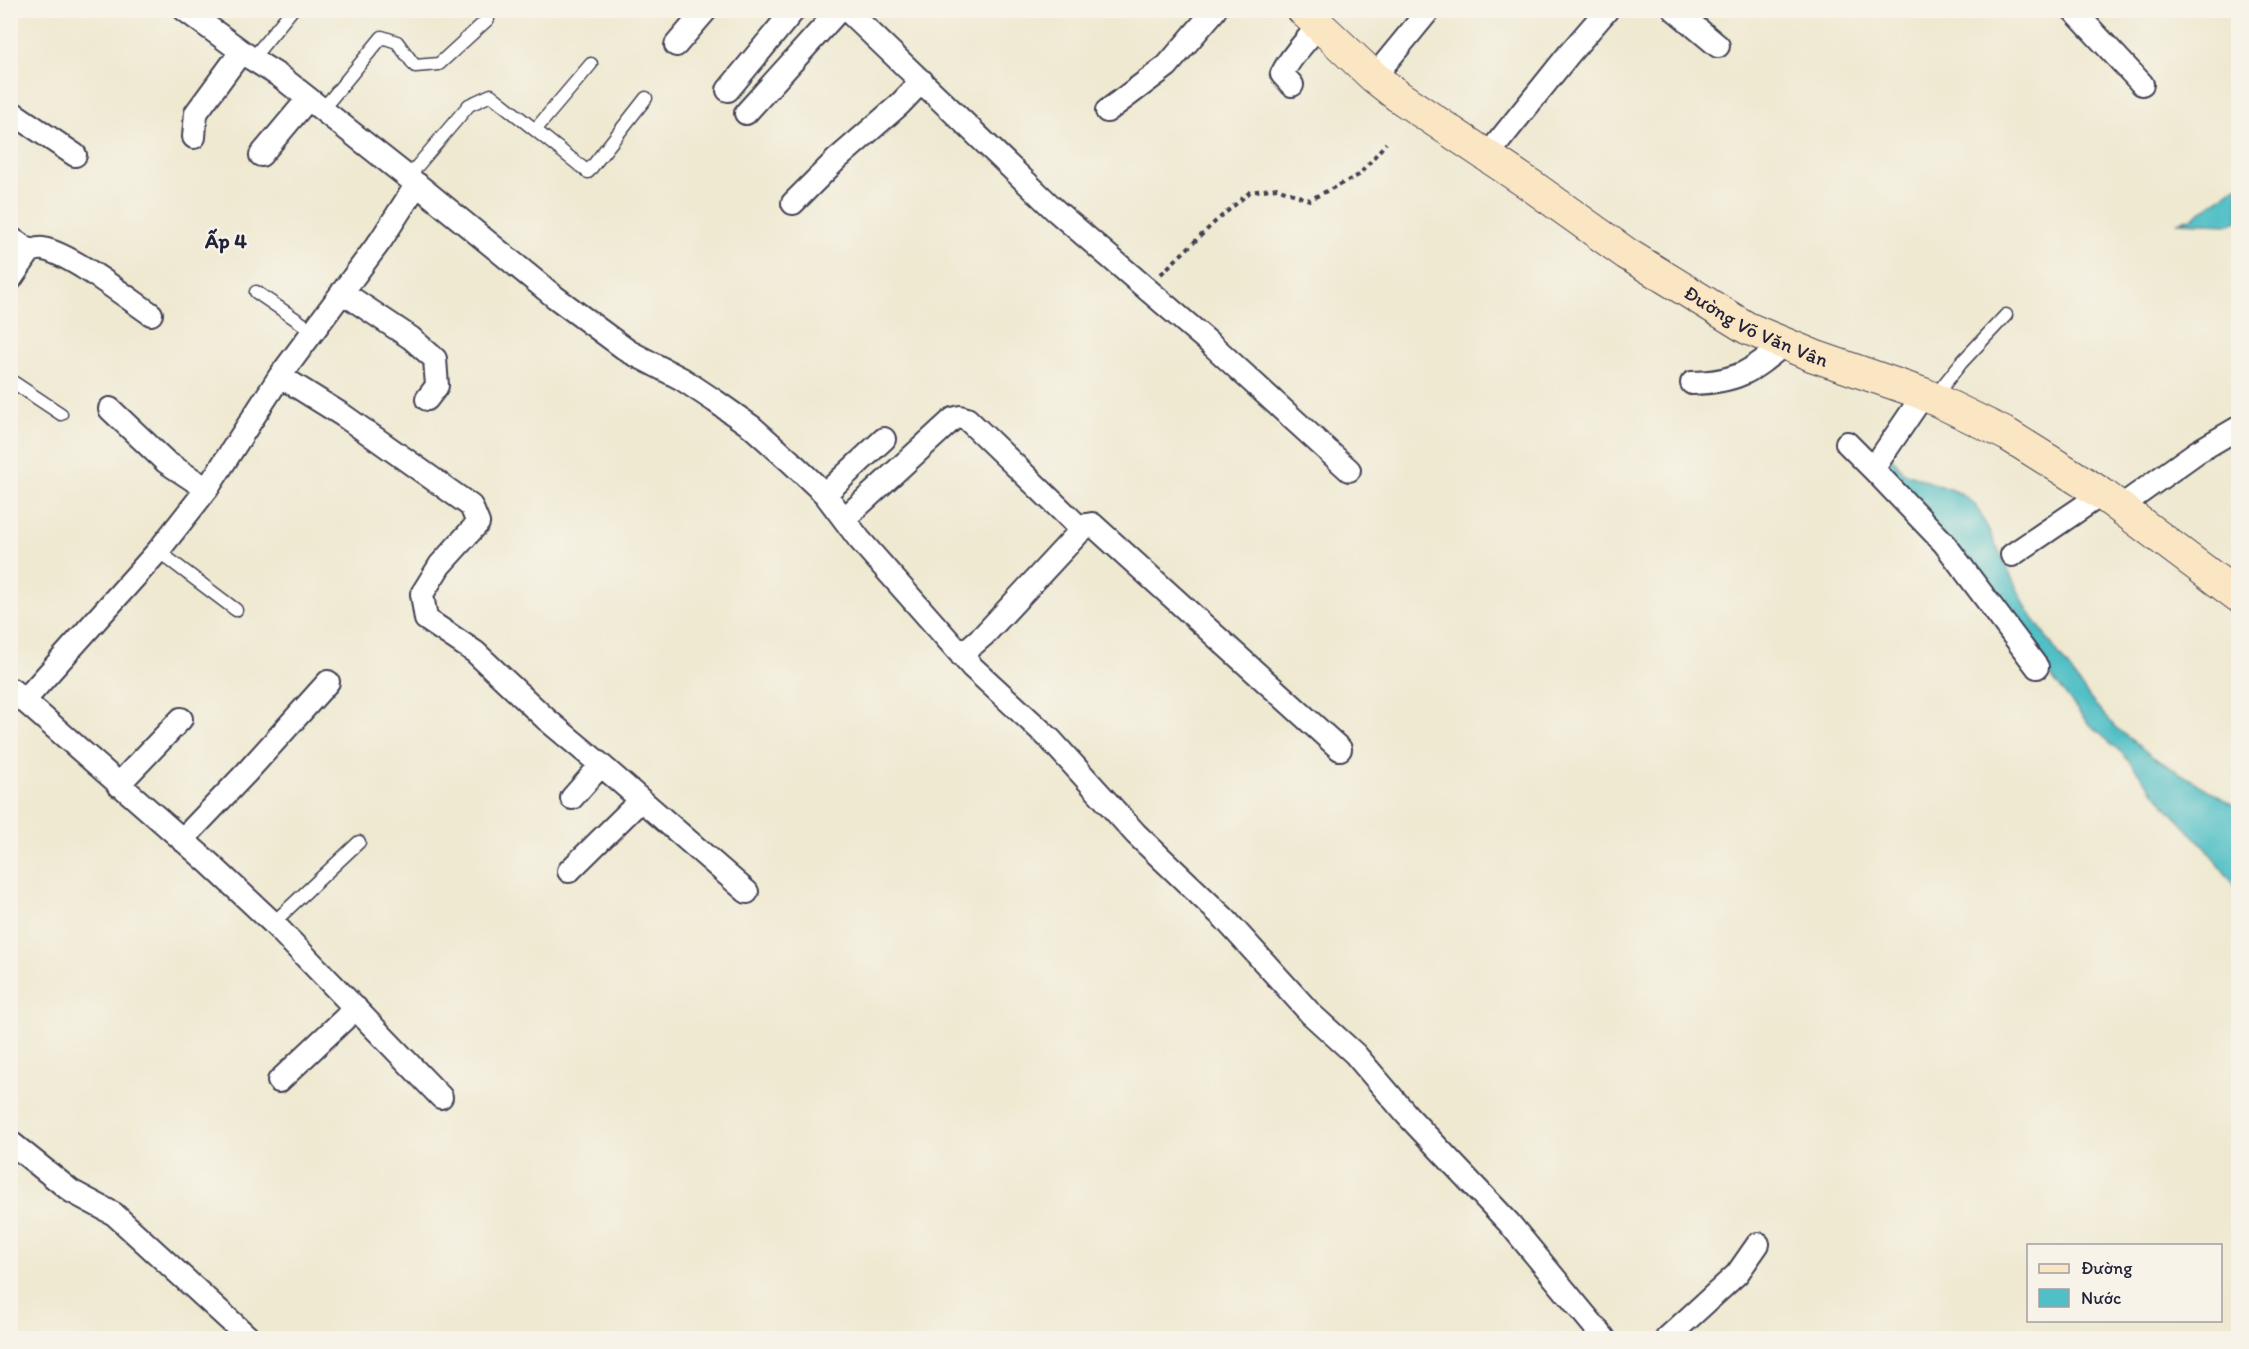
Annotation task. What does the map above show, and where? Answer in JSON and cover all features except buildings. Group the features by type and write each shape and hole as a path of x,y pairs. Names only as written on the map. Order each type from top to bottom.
{"street":[{"path":"185,10 247,56 280,77 413,181 555,297 628,351 682,379 752,427 825,494 901,588 961,655 1050,739 1136,834 1225,919 1311,1014 1355,1054 1407,1115 1509,1223 1604,1338"},
{"path":"676,45 706,10"},
{"path":"728,90 794,10"},
{"path":"746,113 838,10"},
{"path":"847,10 1055,210 1148,289 1349,470"},
{"path":"1107,111 1167,66 1215,10"},
{"path":"1374,77 1429,10"},
{"path":"1487,156 1607,10"},
{"path":"1675,10 1718,46"},
{"path":"2073,10 2142,84"},
{"path":"1292,85 1282,74 1289,58 1304,45 1310,18"},
{"name":"Đường Võ Văn Vân","path":"1310,18 1398,96 1627,254 1747,328 1784,344 1928,396 2008,435 2111,500 2238,596"},
{"path":"194,137 196,113 247,56"},
{"path":"793,203 922,81"},
{"path":"261,155 315,104"},
{"path":"10,111 75,155"},
{"path":"15,694 31,693 158,551 207,489 280,376 381,240 413,181"},
{"path":"10,238 30,251"},
{"path":"10,280 30,251 41,248 82,267 151,314"},
{"path":"342,292 411,338 435,359 437,386 427,399"},
{"path":"1692,383 1710,383 1739,377 1784,344"},
{"path":"280,376 344,416 471,506 478,523 440,566 422,594 426,619 475,652 546,719 747,892"},
{"path":"1873,469 1928,396"},
{"path":"110,410 166,462 207,489"},
{"path":"844,519 945,426 953,419 960,417 967,419 1082,530"},
{"path":"2012,555 2238,428"},
{"path":"825,494 884,439"},
{"path":"1846,443 1944,543 2037,667"},
{"path":"961,655 984,635 1086,525 1092,524 1340,749"},
{"path":"182,840 246,773 327,682"},
{"path":"15,694 273,923 441,1097"},
{"path":"118,785 181,719"},
{"path":"572,798 601,765"},
{"path":"569,871 641,800"},
{"path":"279,1081 356,1008"},
{"path":"10,1142 70,1191 114,1214 249,1338"},
{"path":"1667,1338 1737,1274 1758,1244"}],"lane":[{"path":"247,56 292,10"},
{"path":"315,104 382,37 397,42 415,66 440,64 488,19"},
{"path":"535,130 591,64"},
{"path":"413,181 470,105 491,95 588,172 646,98"},
{"path":"256,292 313,331"},
{"path":"1928,396 2006,315"},
{"path":"10,380 61,414"},
{"path":"158,551 236,610"},
{"path":"273,923 359,842"}],"path":[{"path":"1148,289 1168,266 1250,192 1276,188 1309,200 1359,175 1386,143"}],"water":[{"path":"2238,185 2238,221 2230,224 2177,222 2192,218"},
{"path":"1889,458 1894,460 1903,472 1962,494 1977,507 2028,611 2091,700 2115,727 2153,757 2238,808 2238,897 2232,882 2206,848 2170,811 2124,755 2087,722 2040,662 1884,477"}],"district":[{"name":"Ấp 4","path":"226,241"}]}
